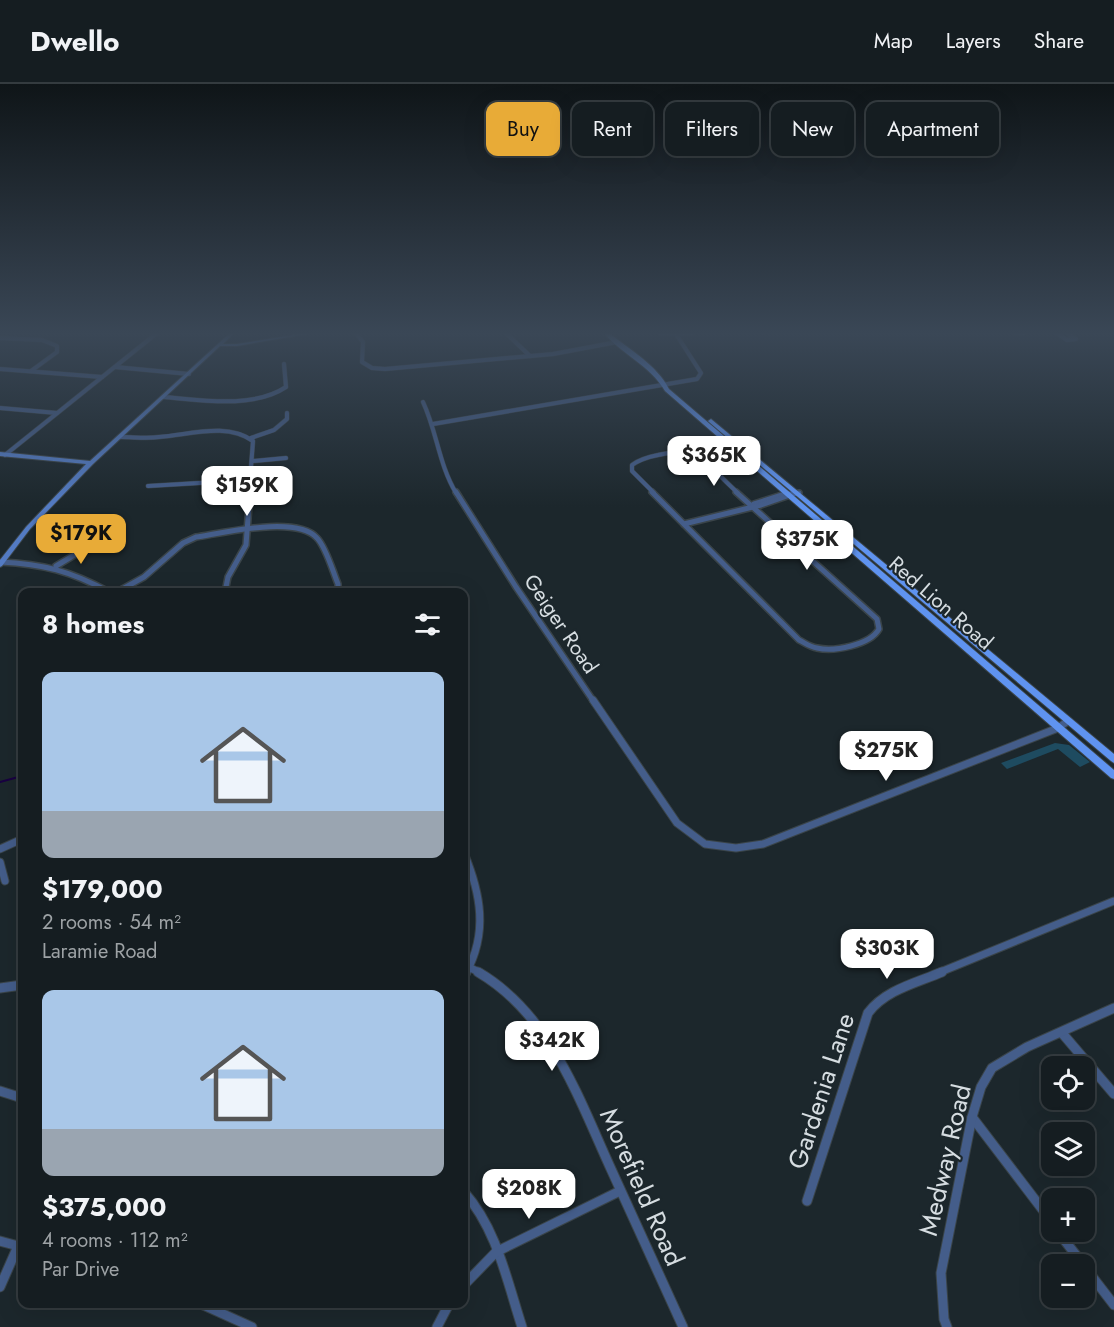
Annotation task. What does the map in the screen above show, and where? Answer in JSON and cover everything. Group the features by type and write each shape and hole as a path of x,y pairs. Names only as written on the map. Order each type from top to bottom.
{"main road":[{"path":"1,563 28,528 91,463 171,391"},
{"name":"Red Lion Road","path":"668,391 1114,759"},
{"path":"3,455 91,463"},
{"name":"Red Lion Road","path":"794,494 1114,775"}],"street":[{"path":"3,455 84,391"},
{"path":"164,397 220,401 266,396 282,391"},
{"path":"433,424 630,391"},
{"name":"Geiger Road","path":"423,402 433,424 437,449 450,483 516,587 677,823 705,844 736,848 763,844 1058,728"},
{"path":"0,408 57,413"},
{"path":"250,438 283,424 287,419 287,413"},
{"path":"121,437 150,438 223,431 243,434 253,441 249,529 246,545 228,577 226,588"},
{"path":"675,452 686,452 697,456 877,619 880,628 873,637 837,648 827,651 814,648 799,640 684,524 633,471 632,465 640,459 675,452"},
{"path":"253,461 286,458"},
{"path":"147,486 250,480"},
{"path":"684,524 778,501 794,494"},
{"path":"124,588 144,577 183,543 207,534 285,526 307,530 318,538 338,588"},
{"path":"56,566 86,548 98,545"},
{"path":"1,563 32,562 56,566 101,588"},
{"path":"1058,728 1068,721"},
{"path":"0,849 18,841"},
{"path":"0,862 5,881"},
{"path":"468,862 476,881 482,918 479,941 468,964"},
{"name":"Gardenia Lane","path":"807,1201 868,1013 876,1002 888,994 1114,901"},
{"name":"Morefield Road","path":"468,967 502,989 540,1028 562,1062 682,1327"},
{"path":"0,988 18,986"},
{"name":"Medway Road","path":"947,1327 944,1319 941,1273 972,1117 981,1087 992,1068 1027,1047 1114,1008"},
{"path":"1062,1033 1114,1094"},
{"path":"0,1091 18,1097"},
{"path":"972,1117 1041,1208"},
{"path":"468,1281 496,1252 620,1191"},
{"path":"468,1196 479,1208 490,1232 522,1327"},
{"path":"0,1241 18,1246"},
{"path":"1066,1242 1075,1254"},
{"path":"0,1287 18,1251"},
{"path":"1095,1280 1114,1305"},
{"path":"210,1308 252,1327"},
{"path":"437,1327 447,1308"}],"shaded area":[{"path":"1055,743 1069,745 1090,762 1080,767 1058,749 1007,769 1001,763"}],"waterway":[{"path":"0,782 18,777"}]}
